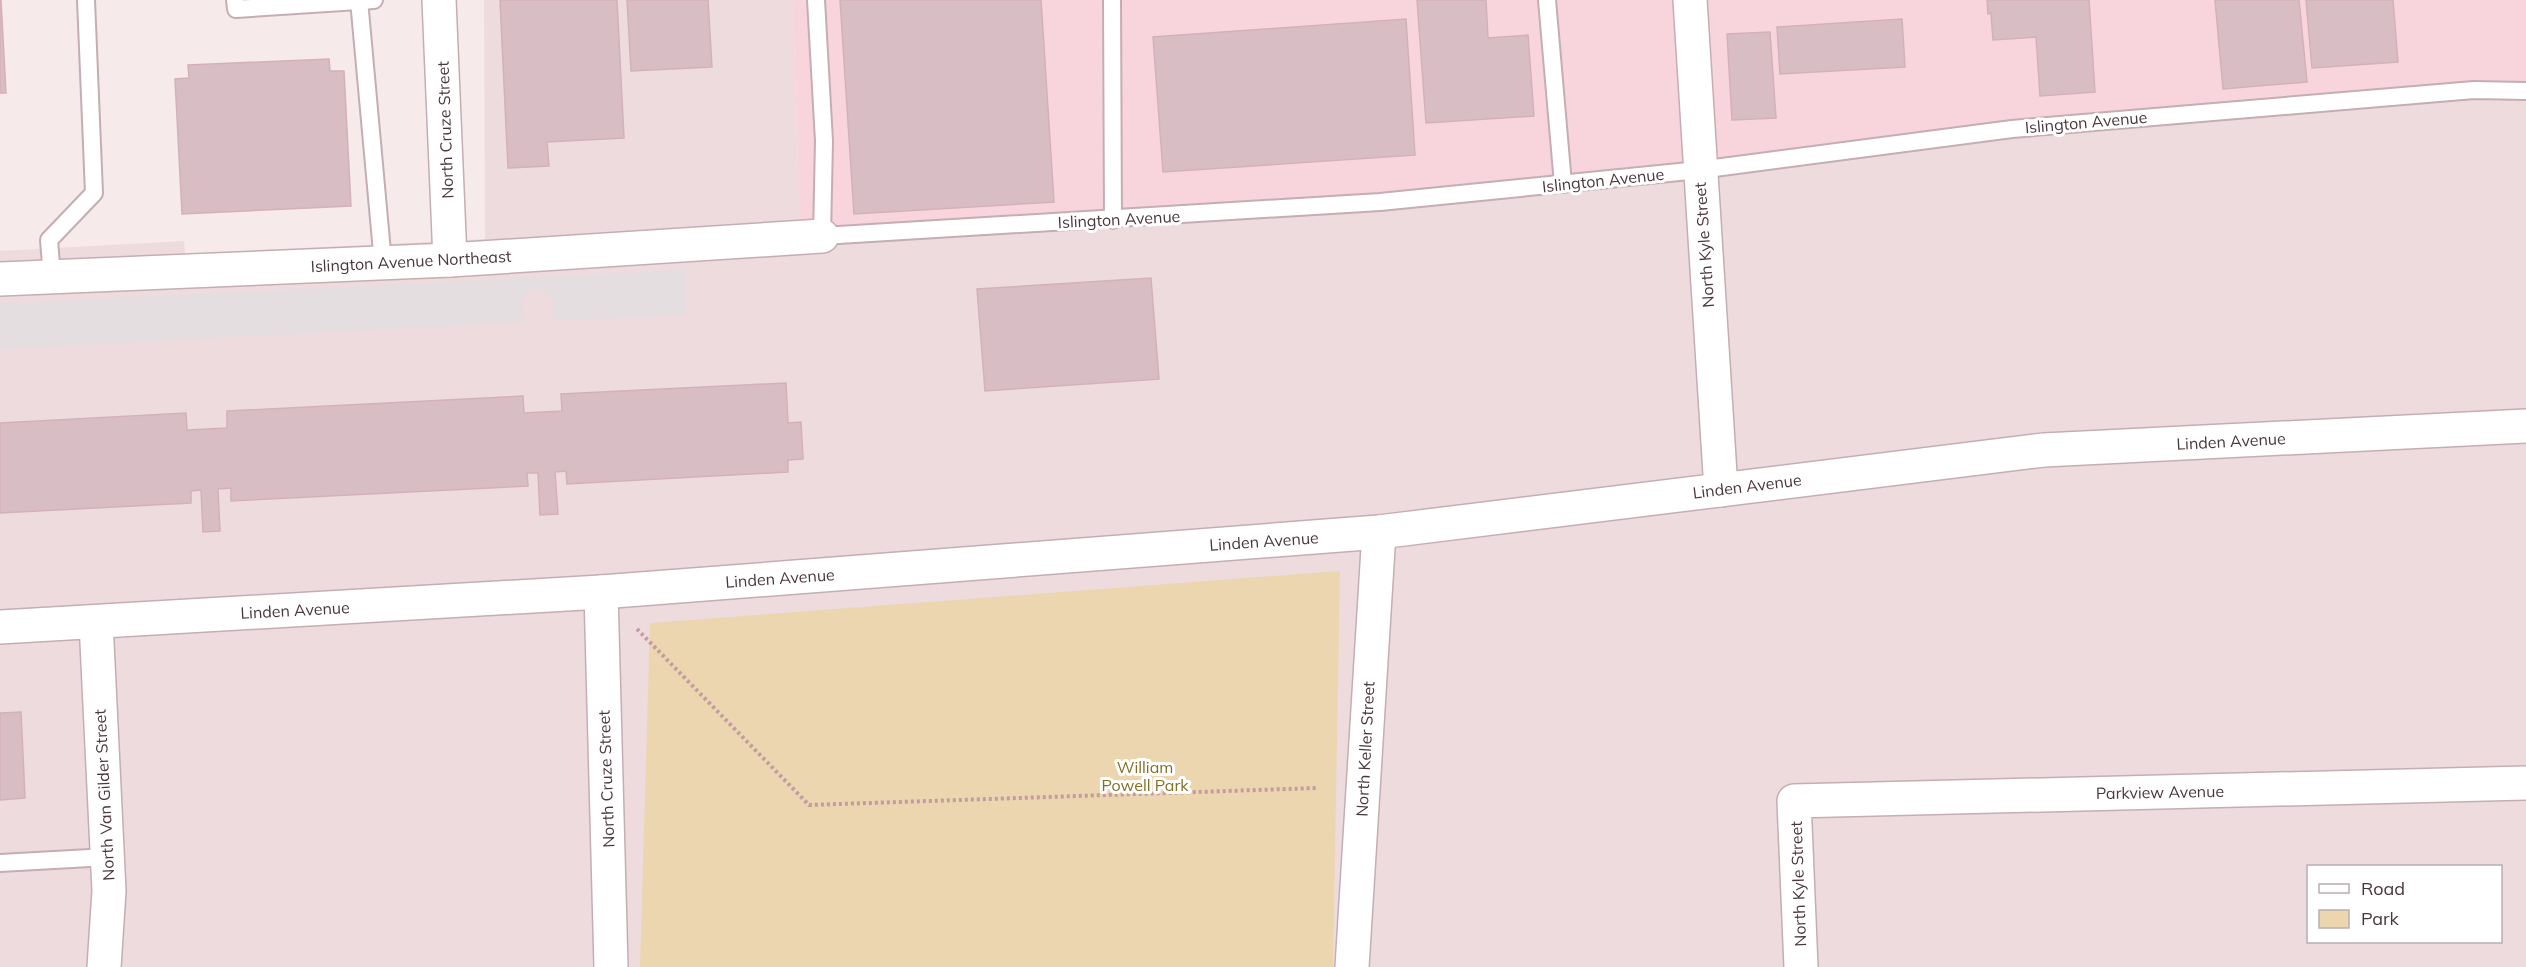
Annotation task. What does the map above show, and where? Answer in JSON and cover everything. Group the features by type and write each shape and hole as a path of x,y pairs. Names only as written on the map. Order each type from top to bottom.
{"street":[{"name":"North Cruze Street","path":"439,0 450,260"},
{"name":"North Kyle Street","path":"1690,0 1721,490"},
{"name":"Islington Avenue Northeast","path":"0,279 450,260 822,236"},
{"name":"Linden Avenue","path":"0,627 601,592 1379,532 2044,450 2526,426"},
{"name":"North Keller Street","path":"1352,967 1379,532"},
{"name":"North Cruze Street","path":"601,592 611,967"},
{"name":"North Van Gilder Street","path":"96,622 109,891 104,967"},
{"name":"Parkview Avenue","path":"1794,801 2526,783"},
{"name":"North Kyle Street","path":"1794,801 1801,967"}],"lane":[{"path":"52,276 49,240 94,193 86,0"},
{"path":"235,0 236,9 364,0 383,263"},
{"path":"816,0 824,141 822,236"},
{"path":"1112,0 1113,220"},
{"path":"1546,0 1563,184"},
{"name":"Islington Avenue","path":"822,236 1380,202 1699,170 2012,129 2474,90 2526,91"},
{"path":"0,863 108,857"}],"path":[{"path":"601,592 809,804 1317,788"}],"shaded area":[{"path":"484,0 793,0 800,237 2012,129 2526,91 2526,967 0,967 0,251 184,241 185,254 485,239"},
{"path":"793,0 2526,0 2526,91 2012,129 1699,170 800,237"},
{"path":"685,270 686,315 554,321 553,298 548,291 537,288 528,291 522,299 523,322 0,349 0,304"}],"green space":[{"name":"William Powell Park","path":"1340,571 1333,967 640,967 650,623"}],"building":[{"path":"1,0 6,93 0,93"},
{"path":"500,0 617,0 624,138 547,142 549,166 508,168"},
{"path":"627,0 708,0 712,67 631,71"},
{"path":"840,0 1041,0 1054,202 854,214"},
{"path":"1417,0 1486,0 1488,38 1528,35 1534,116 1426,123"},
{"path":"1987,0 2089,0 2095,92 2040,96 2036,37 1993,40 1991,13 1988,14"},
{"path":"2215,0 2299,0 2307,82 2223,89"},
{"path":"2306,0 2393,0 2398,62 2312,68"},
{"path":"1406,19 1415,155 1163,172 1153,37"},
{"path":"1902,19 1905,67 1780,74 1777,27"},
{"path":"1770,32 1776,118 1732,120 1727,34"},
{"path":"329,59 330,71 344,71 351,206 182,214 175,79 189,78 188,65"},
{"path":"1151,278 1159,379 985,391 977,289"},
{"path":"786,383 788,423 801,422 803,459 788,460 788,472 567,484 566,471 555,472 558,514 540,515 538,473 527,473 528,486 231,501 231,488 218,489 220,531 203,532 201,490 191,491 191,503 0,513 0,423 186,413 187,430 227,428 227,411 523,396 524,413 562,411 561,394"},
{"path":"21,712 25,798 0,800 0,713"}]}
